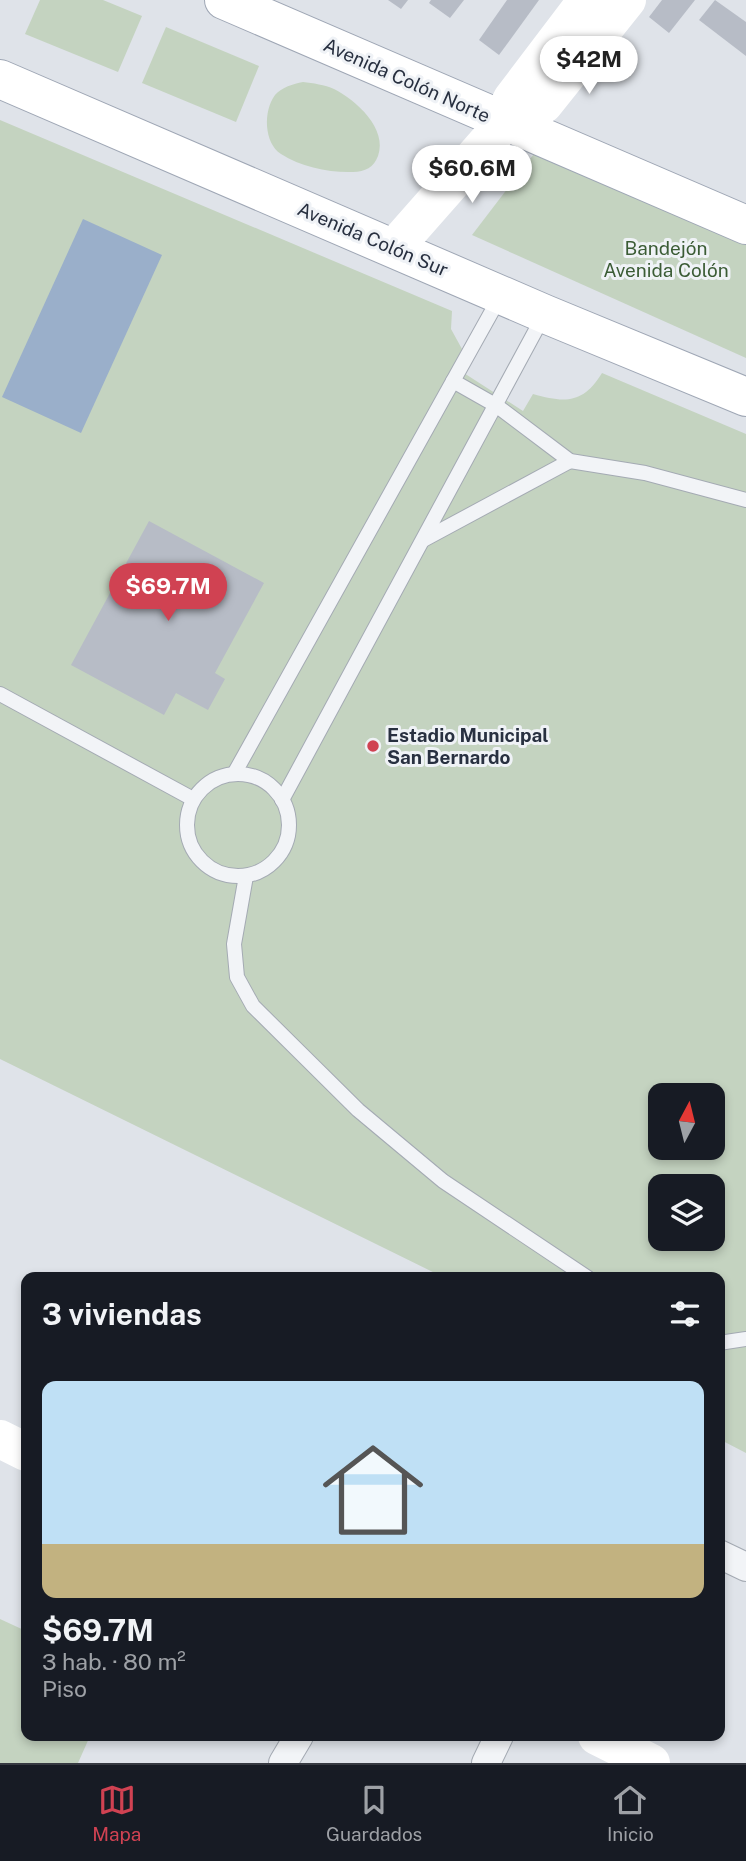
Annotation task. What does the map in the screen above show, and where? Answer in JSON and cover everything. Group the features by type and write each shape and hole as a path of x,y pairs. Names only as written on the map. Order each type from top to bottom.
{"main road":[{"name":"Avenida Colón Norte","path":"224,0 746,225"},
{"path":"394,248 505,122 506,111 512,99 587,0"},
{"path":"505,122 522,119 544,104 627,0"},
{"name":"Avenida Colón Sur","path":"0,79 545,314 746,397"},
{"path":"0,1439 21,1450"},
{"path":"607,1741 651,1763"}],"street":[{"path":"725,1557 746,1567"},
{"path":"283,1763 296,1741"},
{"path":"485,1763 496,1741"}],"lane":[{"path":"234,775 501,294"},
{"path":"282,800 545,314"},
{"path":"453,381 497,406 570,461 645,472 746,500"},
{"path":"424,540 570,461"},
{"path":"0,694 193,799"},
{"path":"234,775 249,775 273,788 288,815 289,831 284,847 275,861 262,871 246,876 229,876 214,871 191,847 187,831 193,799 204,786 218,778 234,775"},
{"path":"246,876 234,944 237,977 253,1006 358,1110 443,1181 579,1272"},
{"path":"725,1341 746,1339"}],"green space":[{"path":"40,0 103,0 142,16 118,72 25,34"},
{"path":"166,27 259,66 236,122 142,83"},
{"path":"303,82 334,89 352,100 368,116 380,146 378,156 371,166 357,172 325,170 297,162 275,149 268,135 268,109 275,95 281,90"},
{"name":"Estadio Municipal San Bernardo","path":"0,120 452,311 451,329 462,349 453,366 523,411 533,394 555,399 580,396 588,391 602,373 746,434 746,1453 725,1442 725,1272 433,1272 0,1059"},
{"name":"Bandejón Avenida Colón","path":"543,142 746,233 746,358 472,235"},
{"path":"0,1619 21,1629 21,1741 88,1741 78,1763 0,1763"}],"water":[{"path":"83,219 162,255 81,433 2,397"}],"building":[{"path":"388,0 408,0 401,9"},
{"path":"431,0 464,0 450,18 429,3"},
{"path":"507,0 539,0 499,55 479,40"},
{"path":"662,0 695,0 669,33 649,17"},
{"path":"715,0 746,22 746,56 699,20"},
{"path":"149,521 264,583 215,673 225,679 208,710 176,693 164,715 71,665"}],"place":[{"name":"Estadio Municipal San Bernardo","path":"373,746"}]}
